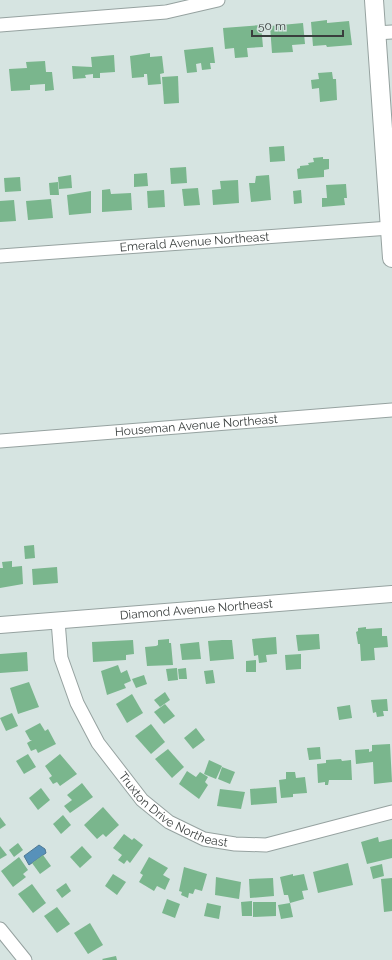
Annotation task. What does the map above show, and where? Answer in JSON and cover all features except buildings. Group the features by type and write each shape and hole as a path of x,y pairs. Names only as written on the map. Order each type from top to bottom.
{"main road":[{"path":"374,0 384,32 392,258"}],"street":[{"path":"0,25 166,12 218,0"},
{"name":"Emerald Avenue Northeast","path":"0,256 390,228"},
{"name":"Houseman Avenue Northeast","path":"0,441 392,410"},
{"name":"Diamond Avenue Northeast","path":"0,625 392,594"},
{"name":"Truxton Drive Northeast","path":"58,621 61,658 76,703 98,743 142,800 169,822 204,839 235,844 266,845 392,812"},
{"path":"0,929 25,960"}],"water":[{"path":"39,845 45,849 46,853 29,865 24,856"}]}
